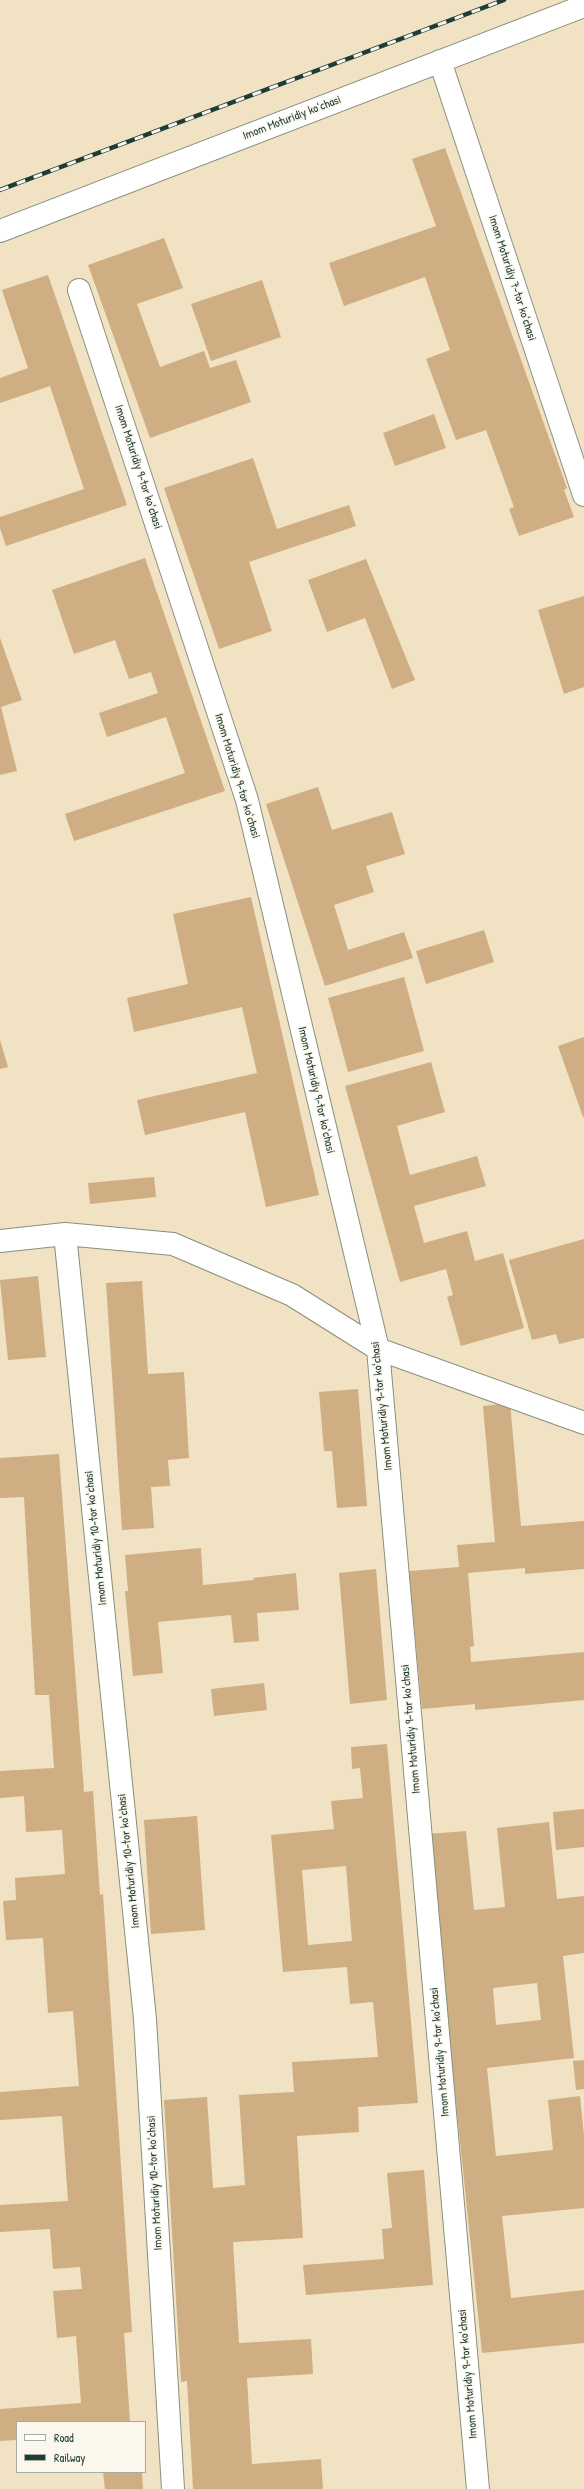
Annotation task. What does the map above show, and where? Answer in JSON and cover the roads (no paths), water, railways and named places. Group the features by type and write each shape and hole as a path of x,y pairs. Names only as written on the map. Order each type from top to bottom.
{"street":[{"name":"Imom Moturidiy koʻchasi","path":"0,230 584,6"},
{"name":"Imom Moturidiy 7-tor koʻchasi","path":"440,60 584,496"},
{"name":"Imom Moturidiy 9-tor koʻchasi","path":"79,290 247,800 378,1349 478,2489"},
{"path":"0,1241 65,1234 173,1244 292,1295 378,1349 584,1423"},
{"name":"Imom Moturidiy 10-tor koʻchasi","path":"65,1234 145,2019 173,2489"}],"railway":[{"path":"0,190 504,0"}]}
